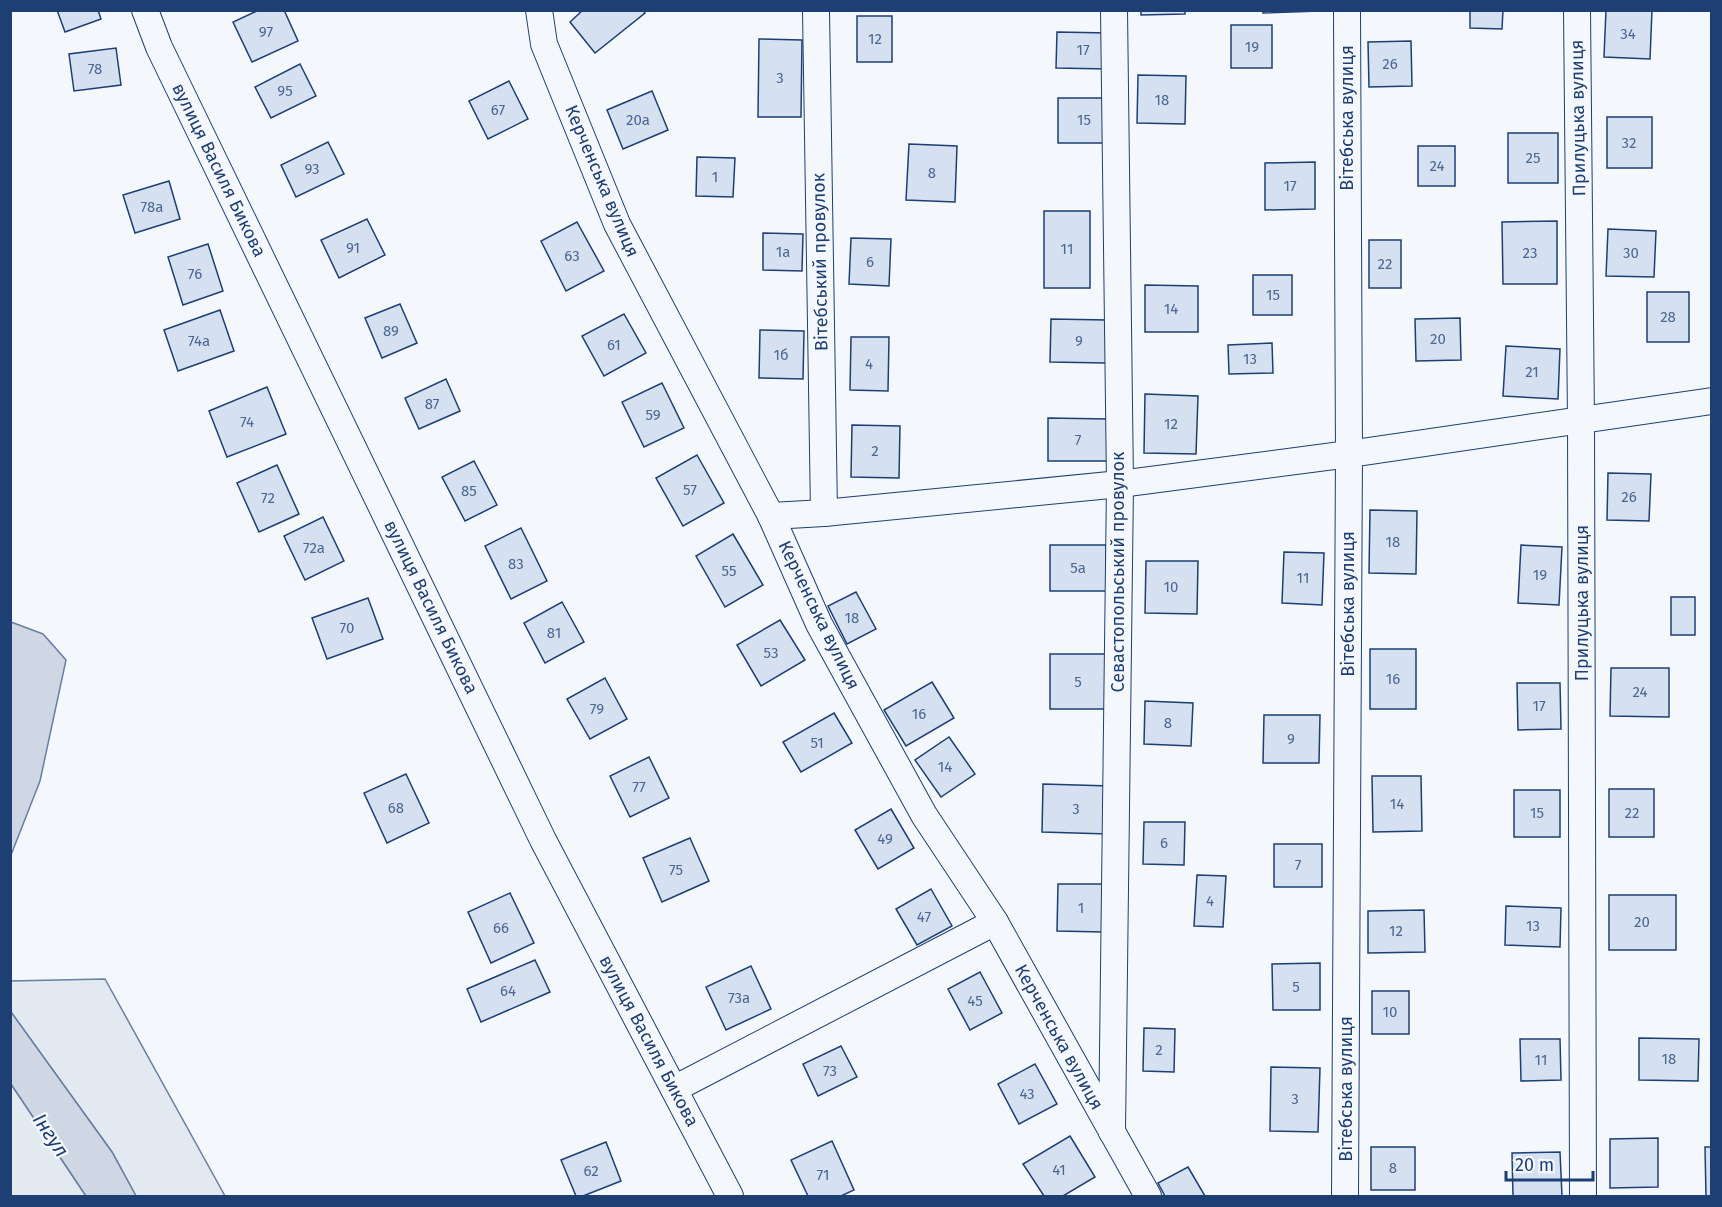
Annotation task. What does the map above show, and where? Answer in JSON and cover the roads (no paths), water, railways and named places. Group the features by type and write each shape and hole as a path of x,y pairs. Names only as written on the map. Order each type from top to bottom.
{"street":[{"name":"вулиця Василя Бикова","path":"145,10 159,47 543,840 730,1197"},
{"name":"Керченська вулиця","path":"540,10 544,44 617,224 771,516 819,624 924,815 994,922 1148,1197"},
{"name":"Вітебський провулок","path":"816,10 824,513"},
{"name":"Севастопольський провулок","path":"1112,1133 1120,484 1114,10"},
{"name":"Вітебська вулиця","path":"1345,1197 1349,454 1347,10"},
{"name":"Прилуцька вулиця","path":"1577,10 1581,421 1582,1197"},
{"path":"771,516 824,513 1120,484 1349,454 1712,401"},
{"path":"674,1089 994,922"}],"water":[{"path":"11,622 43,634 66,660 40,781 11,855"},
{"name":"Інгул","path":"11,1012 112,1152 136,1196 86,1196 11,1084"}]}
